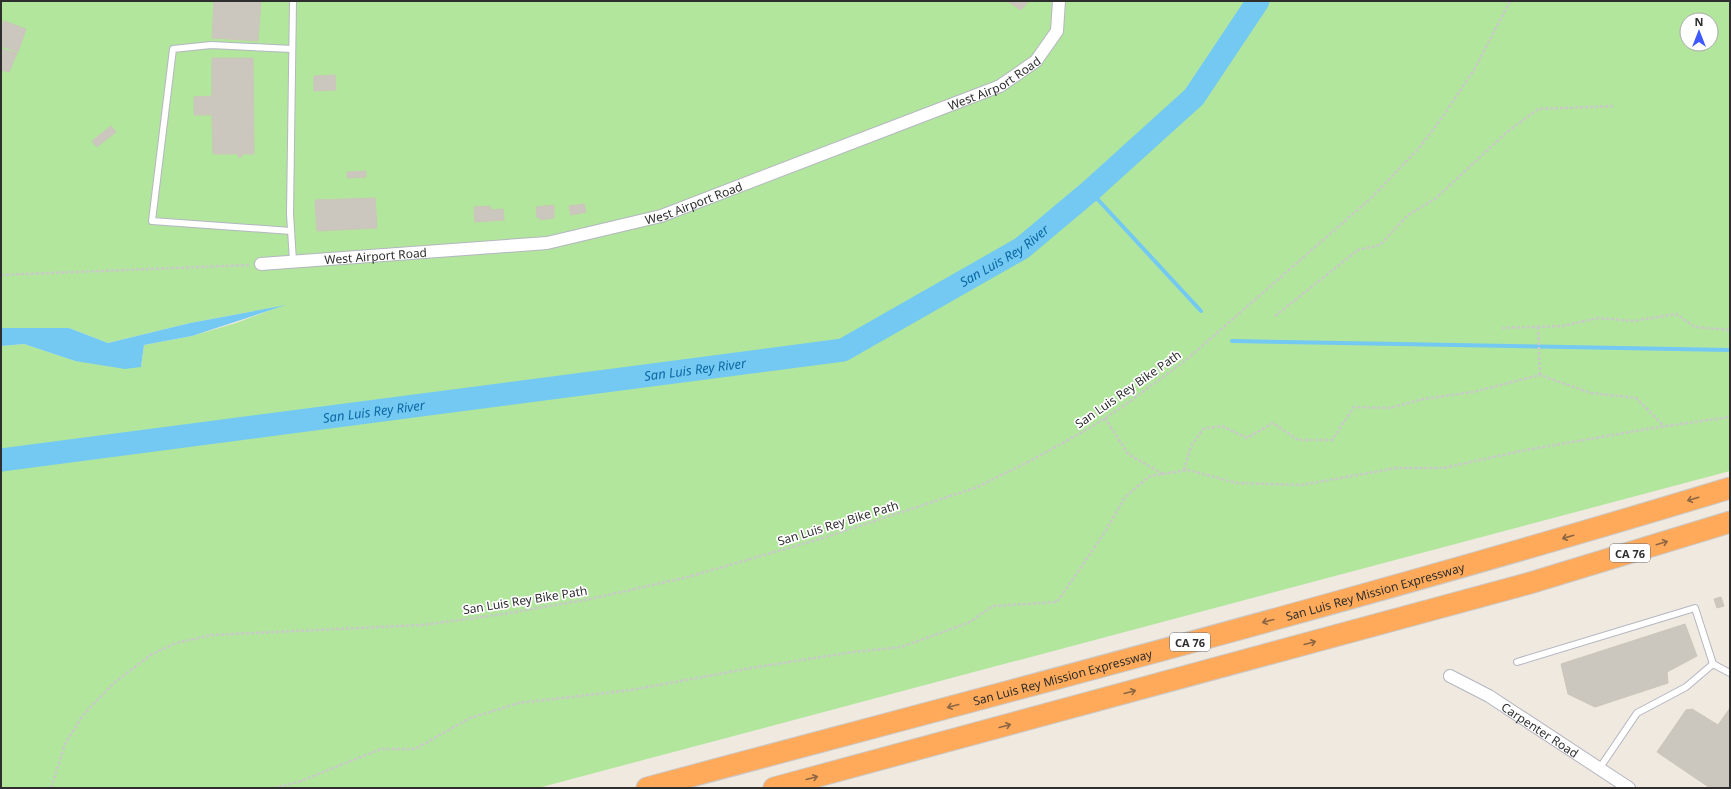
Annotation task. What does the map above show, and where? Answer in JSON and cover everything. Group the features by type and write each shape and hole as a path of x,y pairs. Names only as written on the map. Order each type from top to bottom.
{"highway":[{"name":"San Luis Rey Mission Expressway","path":"647,788 1389,588 1593,530 1730,488"},
{"name":"CA 76","path":"774,788 1523,585 1730,522"}],"street":[{"name":"West Airport Road","path":"261,264 547,243 661,216 1000,86 1036,61 1057,31 1059,1"},
{"name":"Carpenter Road","path":"1450,676 1489,696 1629,788"}],"lane":[{"path":"293,1 290,214 293,261"},
{"path":"291,231 152,221 172,49 211,45 292,49"},
{"path":"1517,662 1695,608 1713,664 1730,673"},
{"path":"1599,769 1637,713 1686,687 1713,664"}],"path":[{"name":"San Luis Rey Bike Path","path":"51,788 65,744 83,715 114,683 152,654 176,643 212,635 422,625 503,614 590,599 688,577 823,538 975,488 1032,460 1105,418 1186,360 1370,199 1420,147 1442,116 1474,70 1510,1"},
{"path":"1275,316 1358,250 1380,245 1408,215 1436,198 1507,132 1538,109 1615,106"},
{"path":"1,274 261,264"},
{"path":"1502,328 1562,326 1598,318 1634,322 1676,314 1695,327 1730,330"},
{"path":"1538,327 1540,375"},
{"path":"1184,470 1191,446 1203,429 1222,426 1247,438 1273,423 1298,440 1332,440 1354,407 1390,408 1423,399 1473,392 1540,375 1591,393 1636,398 1665,426"},
{"path":"274,788 298,782 381,749 415,749 470,718 519,702 631,690 757,667 901,646 968,623 993,606 1058,602 1105,532 1125,497 1150,476 1184,470 1237,483 1301,485 1398,468 1443,468 1526,450 1665,426 1730,417"},
{"path":"1105,418 1128,454 1163,474"}],"green space":[{"path":"1,1 1730,1 1730,471 538,788 1,788 1,346 24,344 75,361 141,367 144,345 192,336 236,323 282,306 190,323 108,343 69,328 1,328"}],"water":[{"path":"286,305 192,336 144,345 141,367 125,369 75,361 24,344 1,346 1,328 69,328 108,343 190,323"}],"building":[{"path":"214,1 261,1 258,41 212,38"},
{"path":"1007,1 1029,1 1021,10"},
{"path":"4,21 26,29 18,52 1,46 1,28"},
{"path":"1,49 17,53 9,72 1,70"},
{"path":"212,58 253,58 254,154 242,154 242,157 238,157 238,154 213,154 212,115 194,115 194,97 212,96"},
{"path":"335,75 336,90 314,91 314,76"},
{"path":"111,126 116,132 97,147 92,141"},
{"path":"366,171 366,177 347,178 347,172"},
{"path":"375,198 377,228 317,231 315,200"},
{"path":"584,204 586,212 571,215 569,206"},
{"path":"554,205 554,218 540,220 540,217 537,218 536,207"},
{"path":"490,206 491,210 503,209 504,220 475,222 474,207"},
{"path":"1721,597 1724,606 1717,608 1714,599"},
{"path":"1685,624 1697,656 1667,672 1668,683 1595,707 1568,694 1561,664"},
{"path":"1730,708 1730,788 1710,788 1657,752 1686,710 1692,709 1718,725"}],"waterway":[{"name":"San Luis Rey River","path":"1,460 843,350 1022,248 1090,191 1194,97 1258,1"},
{"path":"1090,191 1201,311"},
{"path":"1232,341 1730,350"}]}
